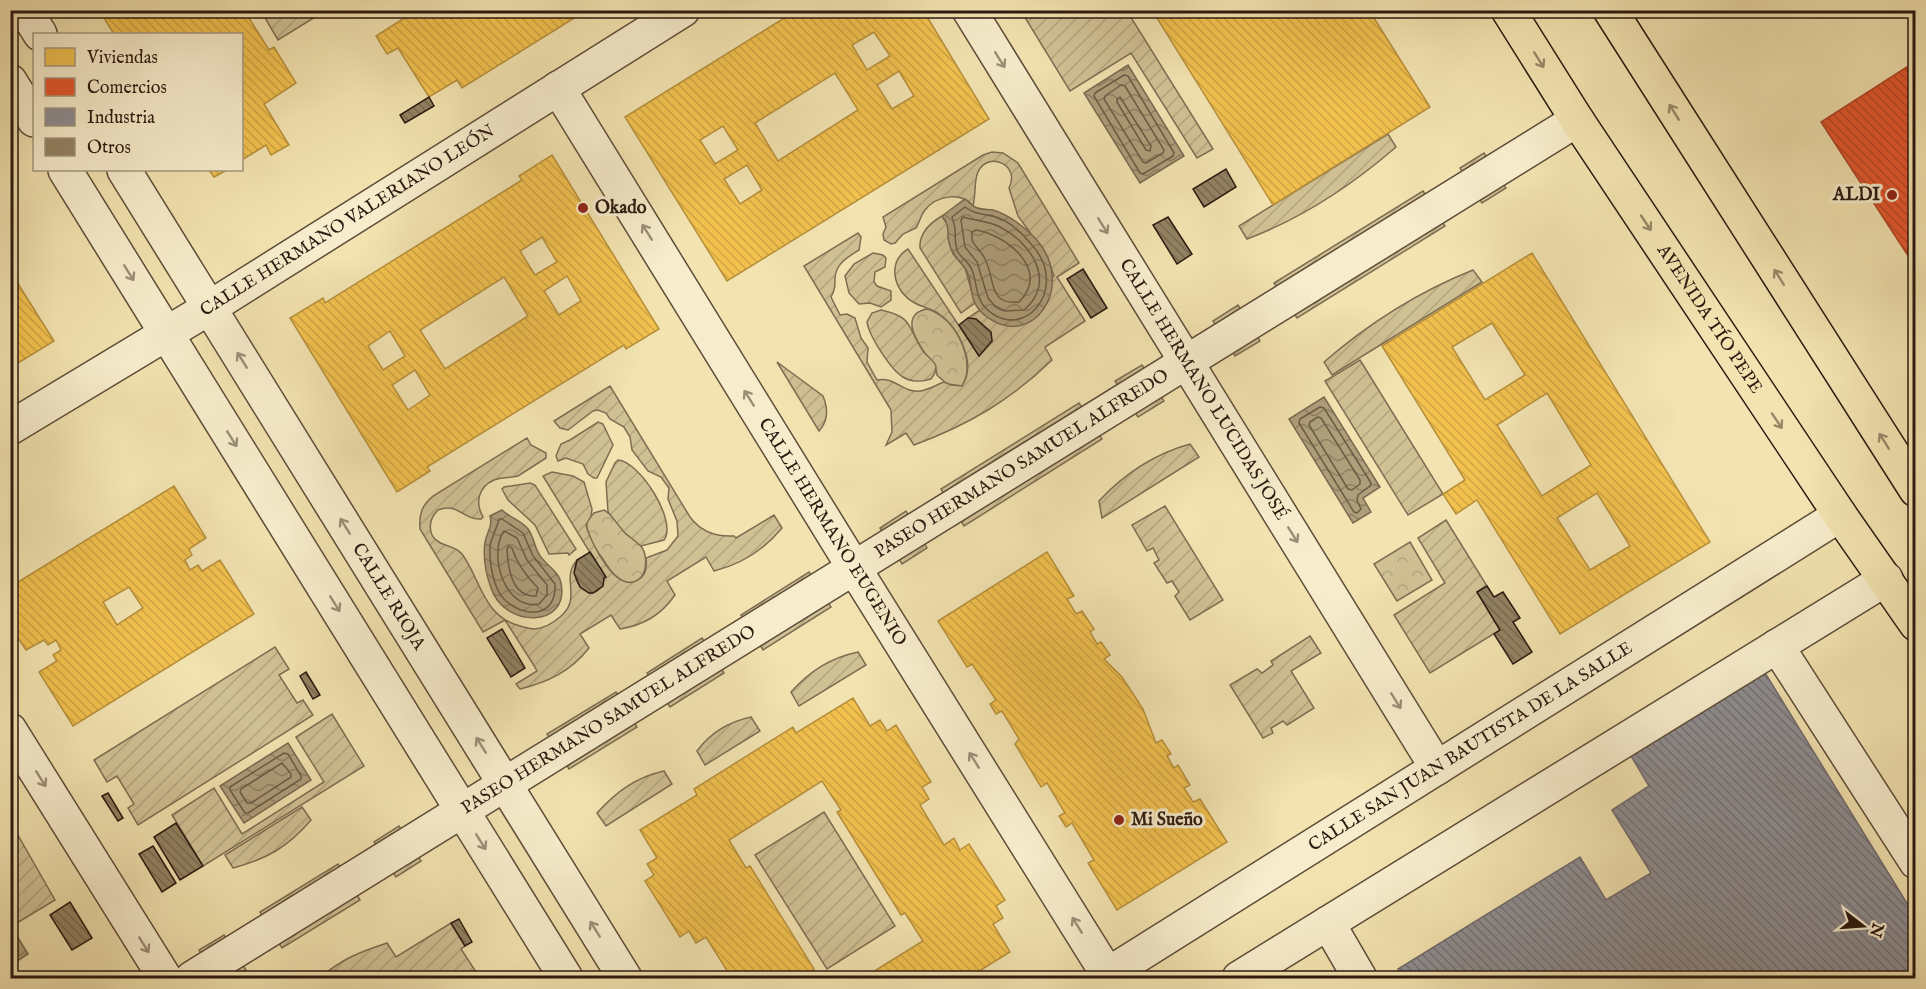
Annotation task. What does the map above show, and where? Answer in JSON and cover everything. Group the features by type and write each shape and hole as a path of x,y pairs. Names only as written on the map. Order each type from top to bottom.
{"main road":[{"name":"AVENIDA TÍO PEPE","path":"1508,10 1577,120 1840,515 1916,624"},
{"path":"1610,10 1916,490"}],"street":[{"path":"25,10 39,33"},
{"name":"CALLE HERMANO VALERIANO LEÓN","path":"10,429 210,308 683,10"},
{"name":"CALLE HERMANO LUCIDAS JOSÉ","path":"969,10 1437,768"},
{"path":"10,81 33,118"},
{"name":"CALLE HERMANO EUGENIO","path":"558,88 1105,977"},
{"name":"PASEO HERMANO SAMUEL ALFREDO","path":"192,978 1577,120"},
{"path":"66,171 566,978"},
{"name":"CALLE RIOJA","path":"125,171 626,978"},
{"path":"110,242 153,216"},
{"name":"CALLE SAN JUAN BAUTISTA DE LA SALLE","path":"1105,977 1840,515"},
{"path":"1239,978 1886,579"},
{"path":"1777,646 1916,862"},
{"path":"10,730 165,978"},
{"path":"1328,923 1359,978"}],"green space":[{"path":"261,11 325,11 278,40"},
{"path":"1021,11 1127,11 1213,149 1197,158 1131,53 1070,91"},
{"path":"1388,134 1396,147 1362,175 1307,211 1247,239 1239,226"},
{"path":"992,152 1003,153 1018,163 1079,263 1057,277 1085,321 1045,347 1052,360 1021,387 988,410 953,429 914,445 906,433 886,445 892,432 891,410 804,266 858,233 861,237 859,250 843,261 838,268 831,297 840,315 847,314 855,318 861,338 868,348 867,362 877,380 889,380 914,391 926,390 944,382 962,386 968,367 964,346 959,336 946,319 938,313 906,297 897,283 895,268 901,255 908,249 979,356 992,341 991,332 976,319 968,318 980,310 994,321 1054,276 1047,256 1018,216 1009,188 1012,180 1011,173 1002,163 995,161 983,165 977,175 973,206 962,198 955,197 935,201 923,212 916,228 903,234 895,243 891,244 884,240 883,234 886,227 883,217 983,155"},
{"path":"1484,153 1506,188 1482,203 1460,168"},
{"path":"1423,191 1445,226 1297,318 1274,283"},
{"path":"942,216 949,227 948,238 953,254 965,268 975,303 961,313 920,248 921,238 926,229"},
{"path":"873,253 886,258 885,267 875,272 874,282 877,286 891,291 891,300 881,307 870,303 859,304 849,293 845,276 854,264"},
{"path":"1473,270 1482,282 1332,375 1324,362 1359,334 1414,298"},
{"path":"1238,305 1260,341 1235,356 1213,321"},
{"path":"926,309 946,320 960,340 967,365 962,386 947,384 937,375 936,369 915,337 912,320 917,313"},
{"path":"881,310 899,316 908,324 923,351 936,366 931,379 917,381 906,379 887,360 876,344 867,322 872,313"},
{"path":"1360,360 1443,494 1408,515 1325,381"},
{"path":"777,362 823,396 827,414 825,423 819,431"},
{"path":"1142,365 1164,401 1138,417 1115,381"},
{"path":"610,386 690,517 699,526 721,536 736,538 774,515 782,528 768,543 743,560 714,571 706,557 667,581 675,595 664,608 644,622 620,629 611,615 580,634 589,648 574,664 558,675 520,689 516,684 537,671 505,620 483,632 420,529 422,511 433,496 527,438 531,445 546,453 546,458 518,476 497,479 484,487 479,496 479,506 483,517 481,519 469,517 451,508 438,510 430,525 435,539 455,548 462,554 489,604 506,620 535,629 552,623 567,610 570,603 570,574 577,560 576,579 580,587 589,593 599,590 605,577 543,476 552,472 573,476 584,482 592,509 586,525 599,554 606,565 622,580 631,583 640,578 645,571 646,558 667,550 678,536 677,521 668,499 669,488 661,477 648,471 632,450 630,437 624,427 610,419 606,413 593,411 568,430 560,428 554,421"},
{"path":"1079,403 1102,439 964,526 941,489"},
{"path":"598,422 603,424 613,445 597,478 594,478 588,474 583,464 566,458 558,461 556,456 561,444"},
{"path":"1190,444 1199,457 1102,518 1099,501 1119,482 1152,459"},
{"path":"618,460 636,470 654,493 666,520 667,531 664,540 641,546 624,532 608,512 606,482"},
{"path":"530,483 535,485 576,549 569,555 568,553 549,554 535,525 508,500 502,489"},
{"path":"1165,506 1223,600 1190,620 1175,596 1179,592 1172,581 1167,583 1154,563 1159,560 1153,548 1147,551 1132,525"},
{"path":"604,510 613,517 626,534 639,544 644,552 646,559 643,574 635,582 629,583 621,580 611,571 589,536 587,521 594,513"},
{"path":"906,511 927,548 902,564 880,528"},
{"path":"1446,520 1487,586 1477,592 1500,630 1430,673 1394,615 1445,583 1418,538"},
{"path":"1410,542 1432,580 1397,601 1374,564"},
{"path":"809,572 831,607 763,650 741,615"},
{"path":"1310,636 1321,653 1291,671 1314,708 1287,725 1283,721 1271,728 1273,733 1263,738 1230,685 1257,669 1262,673 1273,665 1271,661"},
{"path":"702,638 724,673 670,707 647,673"},
{"path":"275,647 289,669 279,675 297,703 303,700 313,715 138,825 128,808 134,804 117,776 107,782 94,760"},
{"path":"858,652 866,665 799,706 791,692 806,678 821,666"},
{"path":"616,692 637,727 569,769 547,734"},
{"path":"332,714 364,766 203,866 172,815 214,788 242,834 324,782 296,737"},
{"path":"751,717 760,731 705,765 697,751 702,744 721,729"},
{"path":"664,771 672,784 606,826 597,813 612,798 636,781"},
{"path":"302,807 311,820 294,838 267,856 233,868 225,855"},
{"path":"824,812 895,926 827,969 755,855"},
{"path":"11,823 55,900 17,923 11,913"},
{"path":"399,826 421,861 396,877 374,842"},
{"path":"338,864 360,900 282,948 260,912"},
{"path":"451,923 465,946 461,949 480,978 320,978 351,957 387,943 396,957"},
{"path":"224,935 246,970 232,978 216,978 199,950"}],"water":[{"path":"1128,65 1184,156 1140,183 1084,93"},
{"path":"965,199 977,208 993,210 1016,221 1035,238 1047,256 1052,275 1051,293 1044,308 1034,319 1020,326 1004,325 987,317 976,305 968,274 951,249 946,223 942,216"},
{"path":"1324,397 1380,487 1363,498 1371,512 1353,523 1289,419"},
{"path":"502,510 528,529 539,554 560,579 561,598 556,609 546,615 534,618 509,611 498,601 491,588 485,565 485,542 490,526 490,516"},
{"path":"288,743 311,780 244,823 220,786"},
{"path":"11,926 28,954 10,965"}],"building: Viviendas":[{"path":"99,10 244,10 269,50 274,47 296,83 264,104 289,145 271,155 266,145 243,159 243,33 113,33"},
{"path":"417,10 587,10 462,88 457,80 429,97 398,48 387,54 376,36"},
{"path":"797,10 923,10 989,119 727,281 625,117","holes":["874,32 890,56 867,70 852,45","899,71 914,96 892,109 877,85","835,73 858,110 778,161 755,123","723,126 738,150 715,164 700,140","747,165 762,190 740,204 724,179"]},
{"path":"1152,10 1369,10 1430,107 1273,205"},
{"path":"552,155 659,329 626,349 624,345 427,467 430,471 397,492 290,318 323,298 325,303 522,180 519,176","holes":["542,237 557,262 535,275 520,251","567,276 581,301 559,315 544,291","504,277 528,316 445,369 420,330","390,331 405,356 383,370 368,346","415,370 430,395 408,410 392,385"]},
{"path":"210,171 225,171 214,177"},
{"path":"1532,253 1710,542 1560,634 1477,500 1456,514 1443,494 1465,480 1382,346","holes":["1492,323 1525,375 1485,400 1452,347","1547,393 1591,465 1542,496 1497,425","1597,493 1630,546 1590,570 1557,518"]},
{"path":"10,271 54,341 10,368"},
{"path":"174,486 206,538 189,549 192,555 185,560 190,570 198,565 202,571 220,560 254,614 73,726 39,672 57,661 53,655 61,650 56,640 48,645 44,640 26,650 10,626 10,587","holes":["129,587 143,608 117,625 103,602"]},
{"path":"1047,552 1074,596 1067,599 1076,614 1082,611 1094,629 1090,632 1097,644 1101,642 1110,655 1104,659 1122,677 1143,709 1156,743 1162,740 1171,754 1167,756 1174,768 1178,765 1190,785 1184,788 1193,802 1200,799 1227,842 1117,910 1088,863 1094,860 1072,823 1066,827 1059,816 1065,813 1047,783 1041,787 1015,744 1019,739 1002,711 996,714 990,704 996,700 972,664 967,667 938,621"},
{"path":"853,698 870,726 880,720 887,731 896,725 931,782 922,787 929,799 920,805 944,845 954,838 960,850 969,844 1005,900 996,906 1003,918 993,924 1010,952 968,978 863,978 923,941 905,913 901,915 837,812 841,810 822,781 729,840 746,868 750,866 814,969 810,972 814,978 728,978 731,977 706,937 696,943 689,931 680,937 645,881 654,875 647,864 657,858 640,830 697,795 694,789 793,727 796,733"}],"building: Comercios":[{"name":"ALDI","path":"1916,61 1916,268 1821,122"}],"building: Industria":[{"path":"1762,668 1916,918 1916,978 1403,978 1398,969 1580,857 1606,900 1651,873 1612,810 1649,786 1628,751"}],"building: Otros":[{"path":"429,97 434,106 405,123 400,115"},
{"path":"1226,169 1236,187 1204,207 1193,189"},
{"path":"1168,217 1192,254 1177,264 1153,225"},
{"path":"1083,269 1107,308 1091,318 1067,279"},
{"path":"968,318 976,319 991,332 992,341 979,356 959,325"},
{"path":"590,552 606,577 603,586 593,593 580,587 574,573 577,560"},
{"path":"1487,586 1494,597 1503,592 1520,618 1513,622 1532,652 1513,664 1494,634 1500,630 1477,592"},
{"path":"502,629 525,668 511,677 487,638"},
{"path":"306,672 320,695 313,699 300,676"},
{"path":"108,793 123,818 118,821 102,796"},
{"path":"176,823 203,866 180,880 154,837"},
{"path":"153,846 176,883 162,892 139,854"},
{"path":"70,902 92,938 72,950 50,915"},
{"path":"459,919 472,942 465,946 451,923"}],"place":[{"name":"ALDI","path":"1892,195"},
{"name":"Okado","path":"583,208"},
{"name":"Mi Sueño","path":"1119,820"}]}
